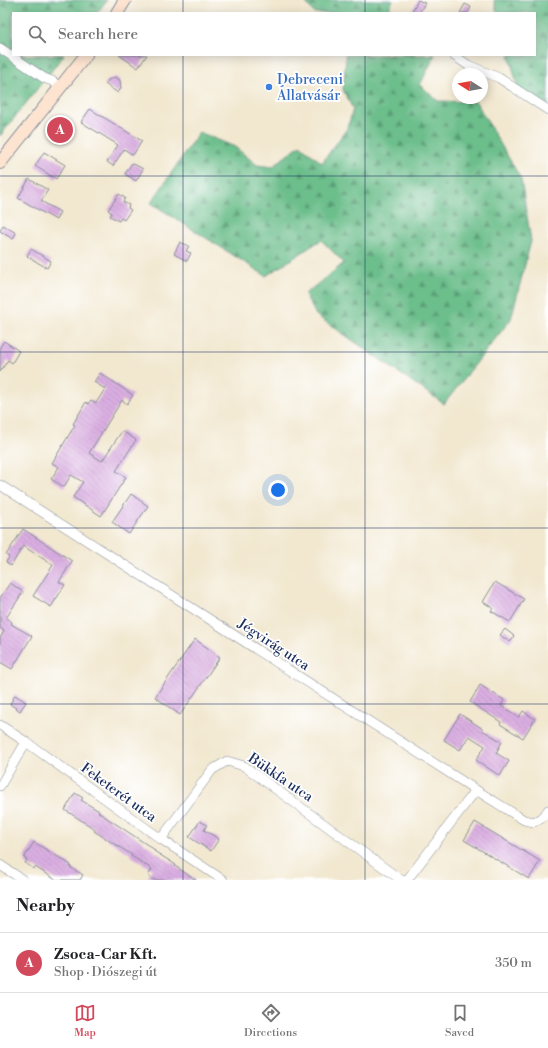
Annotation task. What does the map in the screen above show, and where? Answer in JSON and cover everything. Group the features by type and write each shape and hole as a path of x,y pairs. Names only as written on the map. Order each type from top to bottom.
{"main road":[{"path":"117,12 125,0"},
{"path":"0,163 85,56"}],"street":[{"path":"0,48 60,87"},
{"path":"454,56 468,65 499,78 548,110"},
{"name":"Jégvirág utca","path":"0,485 524,820 534,822 544,816 548,810"},
{"name":"Feketerét utca","path":"0,725 222,880"},
{"path":"0,786 26,742"},
{"name":"Bükkfa utca","path":"162,839 212,770 226,761 244,766 401,880"},
{"path":"407,880 476,790"},
{"path":"0,865 23,880"}],"green space":[{"path":"0,0 107,0 98,12 12,12 12,56 63,56 0,136"},
{"path":"304,0 393,0 389,8 396,12 313,12"},
{"path":"494,0 548,0 548,107 518,88 509,56 536,56 536,12 497,12"},
{"path":"345,56 434,56 420,85 438,101 452,101 452,104 477,104 521,179 531,241 511,319 444,404 316,315 305,294 344,263 321,240 266,276 151,203 199,132 235,147 257,165 272,167 300,145 322,163 348,127 353,109 343,90"}],"building":[{"path":"418,0 425,3 420,12 412,12"},
{"path":"465,4 471,7 468,12 461,12"},
{"path":"120,56 146,56 138,68"},
{"path":"115,77 120,81 121,88 118,93 105,84 108,80"},
{"path":"90,109 142,141 133,155 124,149 113,166 107,162 118,145 81,122"},
{"path":"44,152 65,165 56,179 35,166"},
{"path":"132,163 143,169 136,181 125,174"},
{"path":"29,179 48,190 41,201 60,212 56,220 18,198"},
{"path":"119,194 125,198 123,202 129,205 128,208 131,210 124,220 121,218 119,221 110,216 112,213 108,210"},
{"path":"3,225 16,233 13,239 0,231"},
{"path":"180,242 189,246 186,251 191,253 187,261 174,254"},
{"path":"31,249 51,261 47,268 27,256"},
{"path":"4,341 19,351 12,363 8,360 0,372 0,347"},
{"path":"100,373 133,395 127,404 122,400 89,453 102,461 122,431 136,440 116,471 126,477 101,516 73,497 83,482 71,475 64,487 51,479 59,467 52,463 75,425 73,424 86,402 88,404 91,400 96,403 105,389 94,382"},
{"path":"131,494 148,506 129,534 112,522"},
{"path":"23,529 72,561 59,582 65,585 51,607 33,596 53,565 23,546 11,566 6,562 9,557 6,555"},
{"path":"495,582 524,599 510,622 491,611 493,608 483,602"},
{"path":"10,583 23,592 6,618 12,622 11,624 32,636 12,669 0,662 0,638 4,631 0,628 0,598"},
{"path":"505,629 514,636 510,642 500,635"},
{"path":"195,639 220,657 180,715 155,697"},
{"path":"480,685 504,700 501,706 519,717 523,711 535,719 523,738 500,724 501,722 470,702"},
{"path":"15,695 26,702 20,711 10,704"},
{"path":"460,714 502,742 496,753 509,761 500,776 476,760 485,746 469,736 460,750 444,740"},
{"path":"75,793 83,798 81,800 99,811 98,812 155,850 154,851 196,880 154,880 148,876 152,869 65,810"},
{"path":"200,821 207,825 204,830 219,839 211,851 189,837"},
{"path":"475,822 540,861 529,879 464,840"},
{"path":"34,842 71,865 70,867 83,875 80,880 56,880 35,867 34,869 25,863 27,860 24,858"}],"place":[{"name":"Debreceni Állatvásár","path":"269,87"},
{"name":"Zsoca-Car Kft.","path":"60,130"}]}
